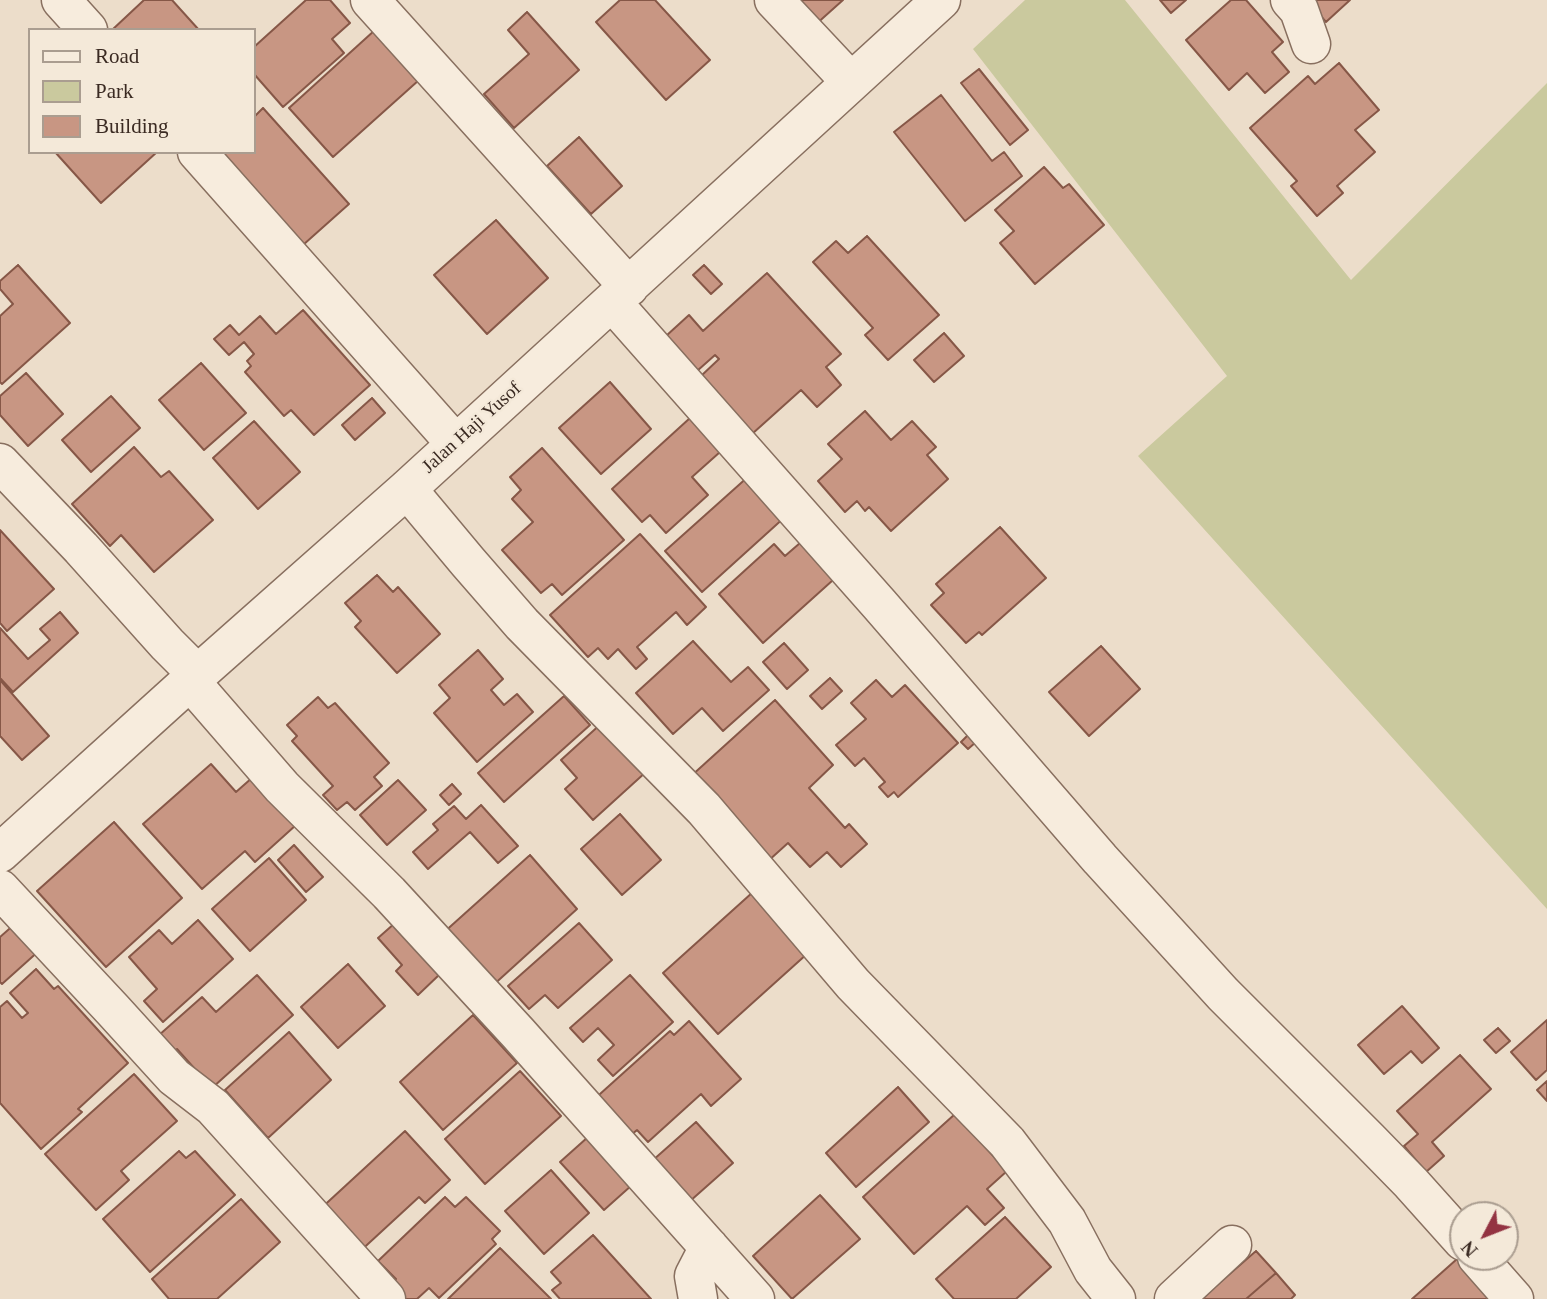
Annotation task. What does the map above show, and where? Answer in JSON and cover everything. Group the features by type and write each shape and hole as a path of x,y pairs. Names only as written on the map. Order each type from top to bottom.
{"street":[{"path":"61,0 86,28"},
{"path":"370,0 880,605 1100,859 1223,994 1386,1157 1449,1226"},
{"path":"774,0 851,82"},
{"name":"Jalan Haji Yusof","path":"0,852 407,489 941,0"},
{"path":"1290,0 1298,10 1311,44"},
{"path":"199,154 455,443"},
{"path":"0,463 167,644 282,788 398,903 755,1299"},
{"path":"407,489 522,624 704,809 853,984 1007,1142 1067,1222 1094,1270 1116,1299"},
{"path":"0,889 174,1077 213,1107 386,1299"},
{"path":"174,1077 207,1135 352,1299"},
{"path":"1174,1299 1232,1245"},
{"path":"698,1299 694,1276 709,1247"},
{"path":"1489,1271 1514,1299"}],"green space":[{"path":"1025,0 1125,0 1351,280 1547,83 1547,909 1138,456 1227,376 973,49"}],"building":[{"path":"144,0 172,0 197,28 114,28"},
{"path":"306,0 330,0 350,23 332,39 344,53 283,107 256,76 256,45"},
{"path":"620,0 655,0 710,60 666,100 596,22"},
{"path":"791,0 843,0 814,26"},
{"path":"1160,0 1186,0 1171,13"},
{"path":"1231,0 1246,0 1283,42 1272,52 1289,72 1265,93 1247,73 1229,90 1186,40"},
{"path":"1307,0 1350,0 1326,22"},
{"path":"527,12 579,70 514,128 484,94 529,54 508,30"},
{"path":"375,30 419,80 333,157 289,108"},
{"path":"1339,63 1379,110 1355,130 1375,152 1337,186 1343,193 1317,216 1291,186 1297,181 1250,128 1308,76 1315,84"},
{"path":"979,69 1028,130 1010,145 961,83"},
{"path":"941,95 992,161 1004,152 1022,176 965,221 894,132"},
{"path":"263,108 349,204 303,245 221,154 256,154 256,115"},
{"path":"579,137 622,186 591,214 547,166"},
{"path":"57,154 155,154 101,203"},
{"path":"1044,167 1063,188 1069,184 1104,225 1035,284 1000,243 1014,231 995,210"},
{"path":"496,220 548,278 487,334 434,275"},
{"path":"867,236 939,315 888,360 865,335 873,328 813,262 836,241 848,253"},
{"path":"18,265 70,323 2,384 0,316 13,304 0,289 0,281"},
{"path":"704,265 722,284 711,294 693,275"},
{"path":"767,273 841,354 826,367 841,385 817,407 801,390 752,434 701,376 719,359 715,355 697,371 666,336 689,315 703,331"},
{"path":"303,310 370,385 314,435 291,410 284,416 245,372 251,366 247,361 254,354 244,342 229,355 214,339 230,325 239,335 260,316 276,334"},
{"path":"944,333 964,356 934,382 914,360"},
{"path":"201,363 246,413 204,450 159,400"},
{"path":"26,373 63,414 28,446 0,415 0,396"},
{"path":"610,382 651,429 601,474 559,428"},
{"path":"111,396 140,428 91,472 62,440"},
{"path":"372,398 385,413 355,440 342,425"},
{"path":"865,411 891,440 912,421 936,447 927,455 948,479 891,531 869,507 865,511 857,501 845,512 818,481 842,459 828,444"},
{"path":"690,418 720,452 692,477 708,495 666,533 650,515 642,522 612,489"},
{"path":"254,421 300,472 258,509 213,458"},
{"path":"134,447 161,477 169,471 213,520 154,572 121,535 110,546 72,504"},
{"path":"542,448 624,540 562,595 552,584 541,593 502,550 533,522 512,499 521,490 510,477"},
{"path":"750,475 786,516 702,592 665,551"},
{"path":"1000,527 1046,578 982,635 979,632 966,643 931,605 944,593 936,584"},
{"path":"0,530 54,589 7,631 0,623"},
{"path":"640,534 706,607 687,625 676,612 637,647 647,659 636,669 618,649 608,659 598,648 588,657 550,615"},
{"path":"800,543 833,580 763,643 719,594 774,544 785,556"},
{"path":"377,575 393,592 398,587 440,634 397,673 355,627 361,621 345,603"},
{"path":"60,612 78,633 13,692 0,678 0,628 28,659 50,640 40,629"},
{"path":"693,641 731,682 748,667 769,690 723,731 702,708 673,734 636,693"},
{"path":"784,643 808,670 787,689 763,662"},
{"path":"1101,646 1140,689 1089,736 1049,692"},
{"path":"478,650 503,679 491,690 504,705 517,694 533,712 477,762 434,713 450,698 439,685"},
{"path":"830,678 842,691 822,709 810,696"},
{"path":"0,680 49,736 22,760 0,736"},
{"path":"876,680 892,697 905,685 958,743 898,797 894,792 888,797 879,787 885,782 864,758 855,766 836,745 866,719 851,703"},
{"path":"564,696 590,725 504,802 478,773"},
{"path":"318,697 328,708 335,703 389,763 374,777 382,786 355,810 347,802 337,810 323,795 333,786 292,741 297,736 287,725"},
{"path":"775,700 833,765 809,788 845,828 849,824 867,844 841,867 827,852 810,867 788,843 767,862 690,777"},
{"path":"603,722 647,771 593,820 565,789 577,778 561,760"},
{"path":"969,734 976,742 968,749 961,742"},
{"path":"211,764 236,792 253,777 296,825 255,862 245,851 202,889 143,824"},
{"path":"398,780 426,810 387,845 360,815"},
{"path":"452,784 461,794 449,805 440,795"},
{"path":"481,805 518,846 498,863 470,832 428,869 413,852 438,830 433,824 454,806 466,819"},
{"path":"620,814 661,860 622,895 581,849"},
{"path":"114,822 182,898 106,967 37,891"},
{"path":"294,845 323,877 306,892 278,860"},
{"path":"530,855 577,909 490,988 442,934"},
{"path":"269,858 306,900 250,951 212,909"},
{"path":"753,892 808,953 718,1034 663,973"},
{"path":"198,920 233,959 163,1022 144,1001 157,989 129,957 159,930 172,944"},
{"path":"17,922 41,949 2,984 0,937"},
{"path":"395,923 440,974 418,995 396,971 402,965 378,938"},
{"path":"579,923 612,960 558,1008 545,995 529,1009 508,986"},
{"path":"348,964 385,1006 338,1048 301,1007"},
{"path":"36,969 54,989 58,986 128,1063 78,1109 82,1112 41,1149 0,1103 0,1007 7,1001 22,1018 28,1013 10,993"},
{"path":"257,975 293,1015 212,1088 177,1049 173,1052 158,1036 202,997 216,1012"},
{"path":"630,975 673,1022 613,1076 598,1060 614,1045 598,1028 583,1042 570,1028"},
{"path":"1402,1006 1439,1048 1422,1063 1411,1051 1384,1074 1358,1045"},
{"path":"473,1015 517,1063 443,1130 400,1082"},
{"path":"1547,1020 1547,1070 1536,1080 1511,1052"},
{"path":"689,1021 741,1079 711,1106 701,1094 648,1142 637,1130 624,1141 590,1103 670,1031 674,1035"},
{"path":"1498,1028 1510,1041 1496,1053 1484,1040"},
{"path":"289,1032 331,1080 268,1138 225,1090"},
{"path":"1460,1055 1491,1089 1432,1142 1444,1156 1426,1172 1404,1146 1418,1134 1397,1111"},
{"path":"520,1071 561,1116 485,1184 445,1139"},
{"path":"134,1074 177,1121 121,1171 129,1180 96,1210 45,1154"},
{"path":"1547,1081 1547,1101 1537,1090"},
{"path":"898,1087 929,1122 856,1187 826,1153"},
{"path":"955,1114 1007,1171 987,1189 1004,1208 985,1225 967,1206 914,1254 863,1197"},
{"path":"696,1122 733,1163 689,1202 652,1161"},
{"path":"405,1131 450,1180 425,1203 419,1197 356,1255 317,1212"},
{"path":"588,1137 632,1185 604,1210 560,1162"},
{"path":"179,1151 186,1158 195,1151 235,1195 150,1272 103,1219"},
{"path":"551,1170 589,1213 544,1254 505,1211"},
{"path":"820,1195 860,1239 792,1299 753,1256"},
{"path":"445,1197 455,1207 466,1197 500,1231 492,1239 496,1244 439,1298 429,1288 417,1299 400,1299 389,1287 396,1279 378,1261"},
{"path":"241,1199 280,1242 217,1299 169,1299 152,1279"},
{"path":"1005,1217 1051,1267 1016,1299 954,1299 936,1279"},
{"path":"593,1235 651,1299 560,1299 552,1290 561,1283 551,1272"},
{"path":"500,1248 551,1299 448,1299"},
{"path":"1256,1251 1276,1273 1246,1299 1201,1299"},
{"path":"1449,1266 1449,1271 1468,1271 1492,1299 1412,1299"},
{"path":"1276,1273 1295,1295 1291,1299 1246,1299"}]}
